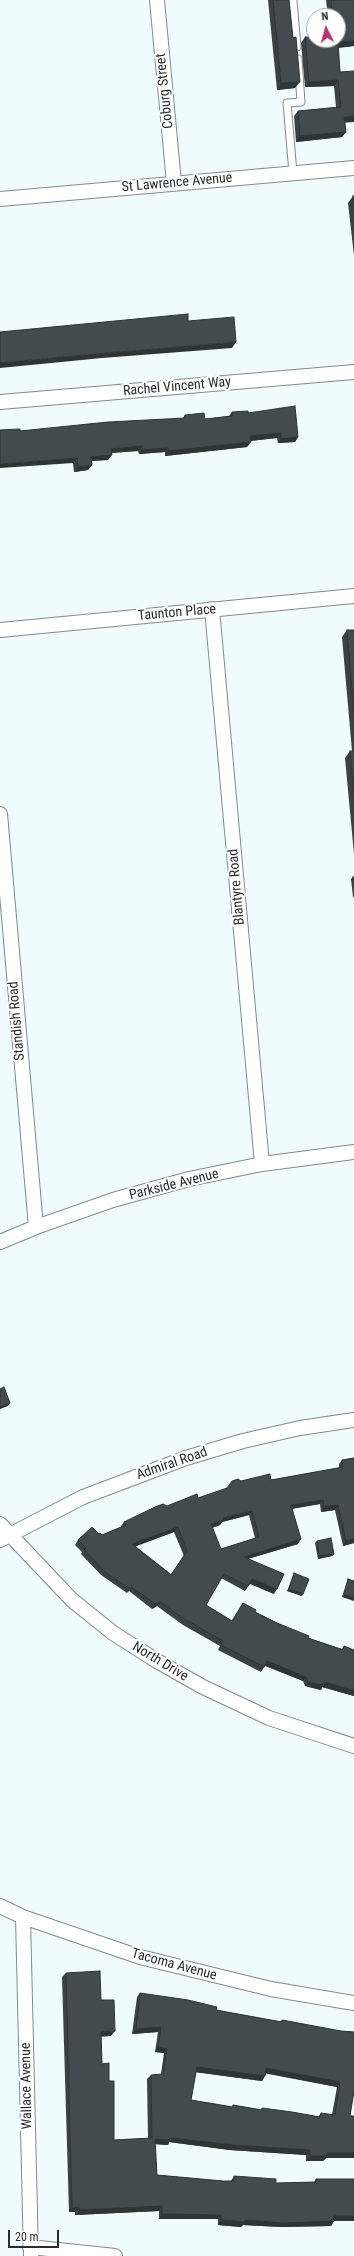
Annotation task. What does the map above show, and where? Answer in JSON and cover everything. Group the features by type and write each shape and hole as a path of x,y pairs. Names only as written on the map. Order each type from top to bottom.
{"street":[{"name":"Coburg Street","path":"157,0 174,183"},
{"name":"St Lawrence Avenue","path":"0,198 354,168"},
{"name":"Rachel Vincent Way","path":"0,402 354,372"},
{"name":"Taunton Place","path":"0,630 354,596"},
{"name":"Blantyre Road","path":"212,609 262,1164"},
{"name":"Standish Road","path":"0,814 36,1227"},
{"name":"Parkside Avenue","path":"0,1242 36,1227 151,1189 262,1164 354,1152"},
{"name":"Admiral Road","path":"3,1533 83,1497 186,1458 243,1441 293,1429 354,1420"},
{"name":"North Drive","path":"3,1533 72,1600 113,1633 157,1661 203,1687 269,1718 354,1746"},
{"name":"Tacoma Avenue","path":"0,1906 23,1917 140,1957 271,1989 354,2003"},
{"name":"Wallace Avenue","path":"23,1917 30,2252"},
{"path":"30,2252 115,2256"}],"lane":[{"path":"293,1 302,102 287,103 294,173"}],"building":[{"path":"273,0 289,0 293,38 296,37 300,82 281,83"},
{"path":"331,0 354,0 354,41 346,42 346,8 332,8"},
{"path":"305,37 306,48 338,48 340,72 354,71 354,116 344,117 346,132 300,136 298,111 341,107 338,80 309,82"},
{"path":"188,314 188,321 234,317 236,342 0,363 0,332"},
{"path":"295,406 298,437 281,439 281,433 250,436 251,442 168,451 168,448 142,450 142,446 111,449 112,455 91,457 92,465 78,467 77,458 0,464 0,430 20,429 20,431 108,422 185,418 185,415 204,413 205,419 232,416 232,412 248,411 248,413"},
{"path":"347,630 354,630 354,714"},
{"path":"350,751 354,751 354,798"},
{"path":"4,1387 10,1403 0,1407 0,1389"},
{"path":"354,1458 354,1539 346,1541 338,1505 324,1507 323,1500 291,1505 301,1539 244,1557 284,1574 277,1589 252,1579 248,1586 224,1574 206,1605 232,1621 243,1603 256,1610 255,1612 277,1623 309,1636 308,1638 343,1650 344,1646 354,1650 354,1691 325,1682 324,1685 308,1682 306,1677 267,1661 264,1667 221,1645 223,1641 186,1620 160,1602 155,1604 132,1587 130,1589 104,1571 78,1540 92,1527 102,1535 126,1525 124,1522 155,1507 163,1504 167,1506 197,1494 198,1498 227,1488 232,1481 238,1479 241,1481 270,1474 271,1480 343,1467 342,1460","holes":["252,1511 259,1537 221,1549 211,1524 224,1520 223,1518","178,1527 187,1551 171,1575 132,1544"]},
{"path":"331,1538 334,1554 319,1556 317,1541"},
{"path":"294,1573 309,1579 303,1594 289,1589"},
{"path":"348,1579 354,1581 354,1598 344,1594"},
{"path":"100,1971 101,2000 114,2000 115,2031 101,2032 102,2064 109,2063 109,2081 114,2081 114,2140 152,2138 151,2075 163,2074 167,2049 158,2047 161,2027 136,2029 140,1993 188,2000 217,2007 216,2010 282,2022 282,2020 354,2032 354,2091 350,2116 354,2116 354,2153 327,2153 327,2156 310,2156 310,2150 233,2145 171,2138 171,2140 155,2139 157,2175 223,2181 234,2181 234,2176 276,2179 276,2183 316,2182 316,2179 354,2179 354,2216 334,2216 334,2221 284,2223 245,2220 245,2222 221,2220 221,2215 162,2214 162,2206 79,2210 79,2207 72,2208 66,1973","holes":["197,2067 265,2076 266,2068 340,2082 335,2115 321,2113 320,2117 262,2108 262,2110 233,2105 233,2107 191,2100"]}]}
